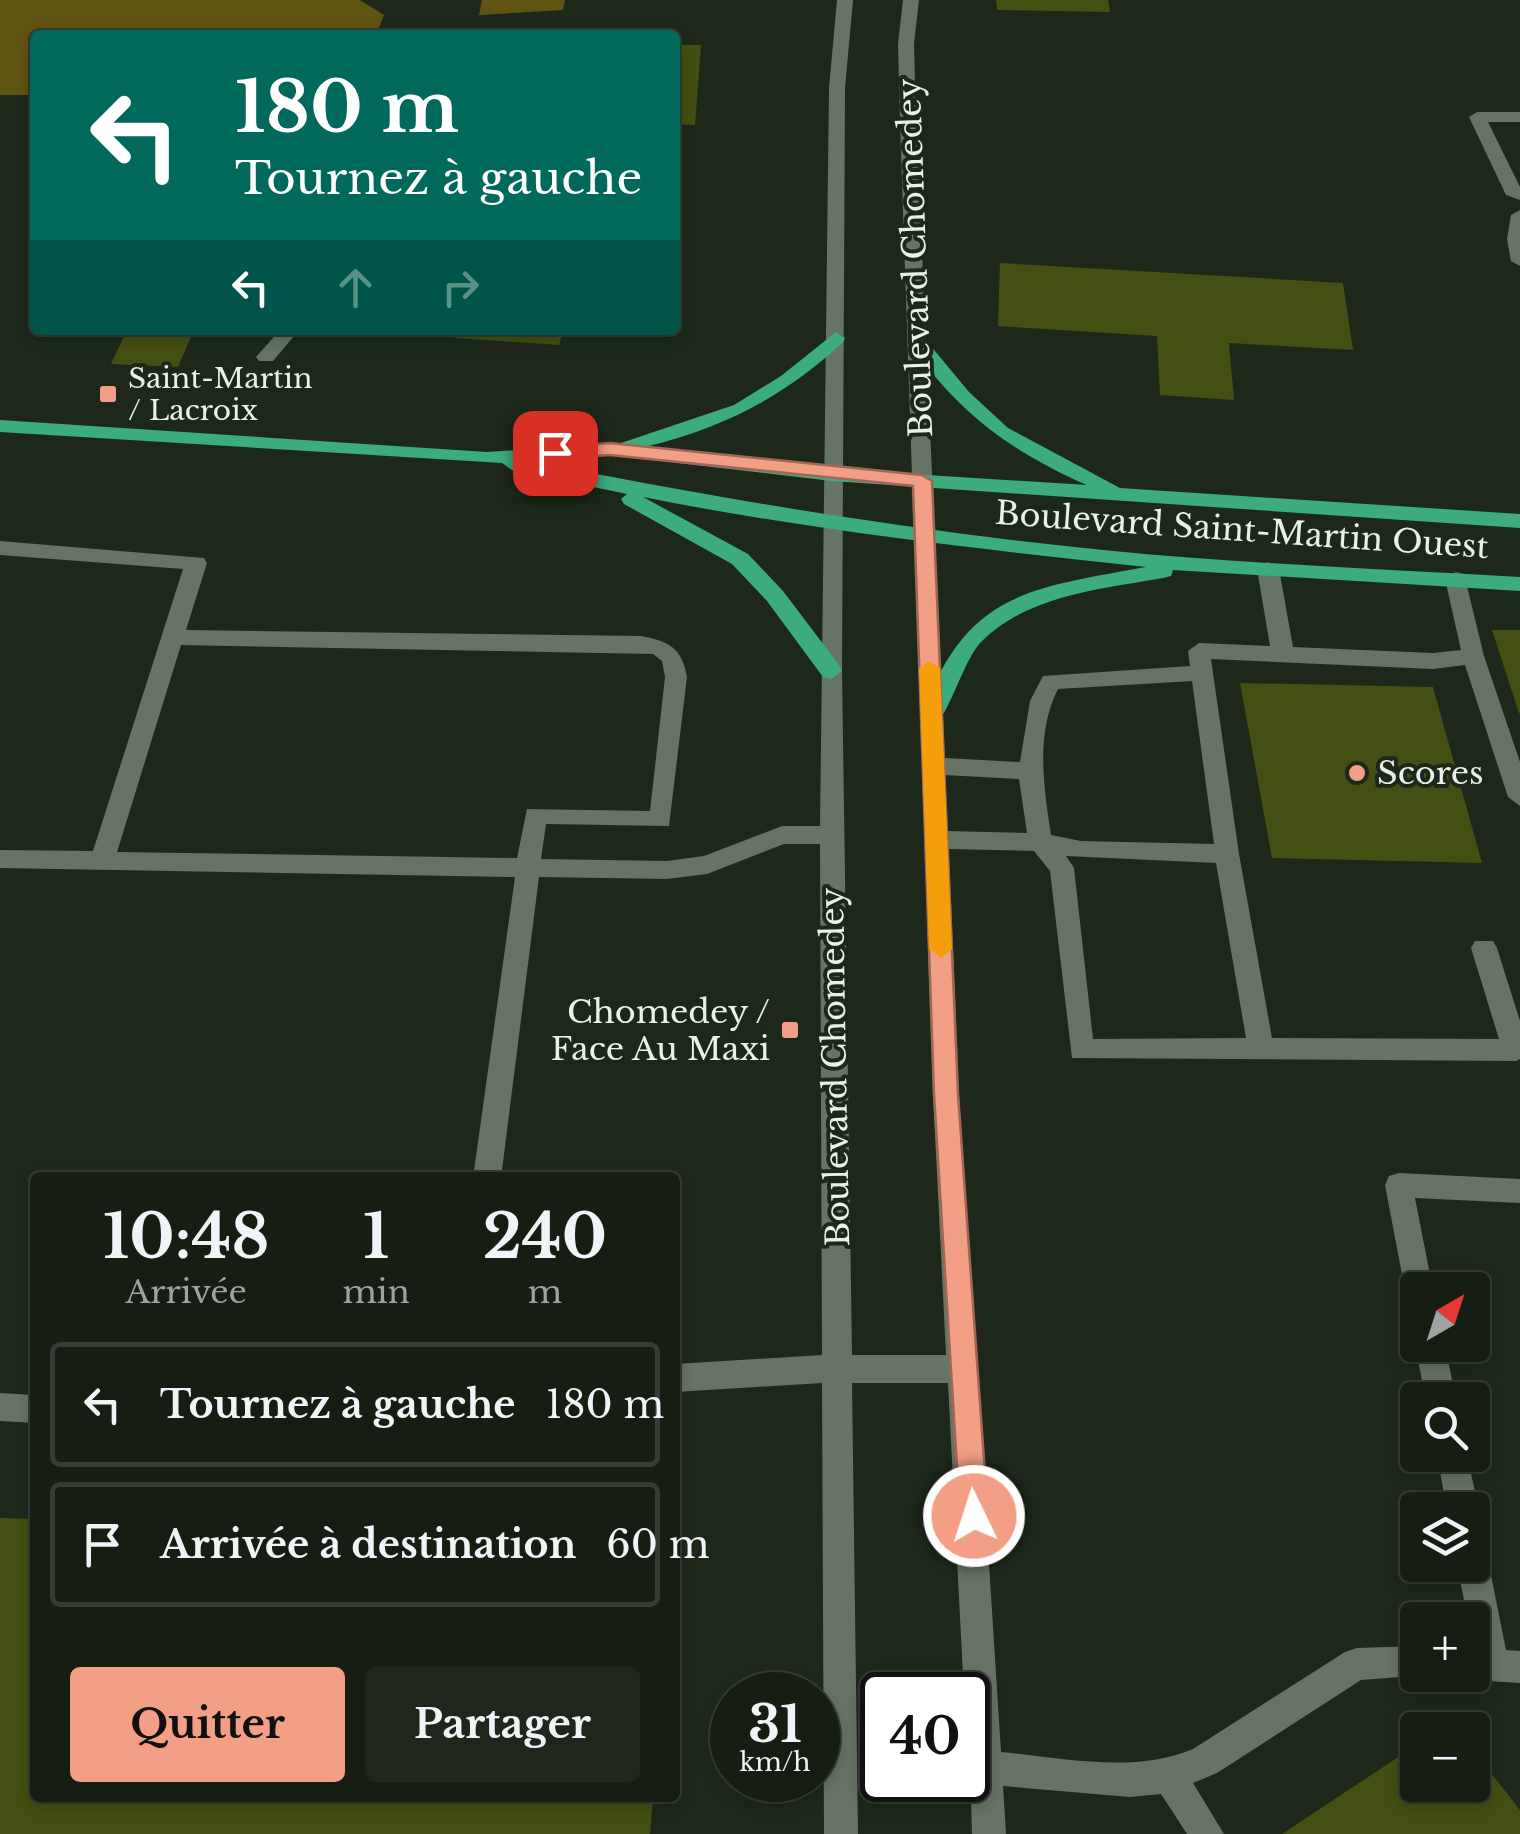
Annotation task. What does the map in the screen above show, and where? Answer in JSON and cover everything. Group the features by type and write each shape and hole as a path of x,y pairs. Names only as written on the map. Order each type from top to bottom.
{"main road":[{"path":"610,449 710,422 762,400 802,372 836,338"},
{"path":"918,343 967,406 1006,439 1128,496"},
{"name":"Boulevard Saint-Martin Ouest","path":"0,426 488,458 610,449 832,475 1520,521"},
{"name":"Boulevard Saint-Martin Ouest","path":"488,458 604,486 923,535 1192,566 1520,584"},
{"path":"604,486 699,533 740,559 776,596 831,671"},
{"path":"931,718 954,661 994,620 1049,595 1192,566"}],"street":[{"name":"Boulevard Chomedey","path":"841,1834 840,1368 831,671 837,88 845,0"},
{"name":"Boulevard Chomedey","path":"912,0 906,55 923,535 980,1672"},
{"path":"1518,197 1477,117 1520,117"},
{"path":"1520,215 1516,239 1520,261"},
{"path":"266,357 286,335"},
{"path":"0,548 196,563 102,861"},
{"path":"1268,569 1283,654"},
{"path":"1456,580 1473,656 1520,797"},
{"path":"173,638 642,644 667,651 676,677 661,820 535,815 488,1172"},
{"path":"1261,1050 1227,854 1199,651 1432,661 1473,656"},
{"path":"1202,673 1052,682 1041,701 1030,770 1040,842 1062,868 1082,1050 1516,1050 1484,948"},
{"path":"933,766 1030,770"},
{"path":"0,859 691,869 782,835 833,835"},
{"path":"936,840 1040,842 1081,850 1227,854"},
{"path":"1416,1272 1399,1185 1520,1191"},
{"path":"680,1378 840,1368 963,1370"},
{"path":"0,1408 30,1409"},
{"path":"1477,1582 1495,1666"},
{"path":"990,1768 1130,1780 1169,1776 1205,1761 1357,1664 1400,1663"},
{"path":"1169,1776 1207,1834"},
{"name":"Boulevard Chomedey","path":"988,1802 989,1834"}],"shaded area":[{"path":"0,0 360,0 384,15 378,30 30,30 30,95 0,95"},
{"path":"482,0 565,0 563,10 479,15"}],"building":[{"path":"996,0 1108,0 1110,12 997,10"},
{"path":"680,45 701,45 695,125 680,124"},
{"path":"1000,263 1343,283 1353,350 1229,343 1234,400 1160,395 1157,336 998,326"},
{"path":"125,335 192,335 178,367 111,364"},
{"path":"456,335 562,335 559,345 455,338"},
{"path":"1492,630 1520,630 1520,713 1519,713"},
{"name":"Scores","path":"1240,683 1433,687 1482,863 1272,858"},
{"path":"0,1518 30,1519 30,1802 653,1802 650,1834 0,1834"},
{"path":"1400,1756 1400,1802 1490,1802 1490,1772 1520,1810 1520,1834 1282,1834"}],"slow traffic":[{"path":"929,668 941,949"}],"place":[{"name":"Saint-Martin / Lacroix","path":"108,394"},
{"name":"Scores","path":"1357,773"},
{"name":"Chomedey / Face Au Maxi","path":"790,1030"}],"route":[{"path":"555,453 610,449 832,475 922,481 946,1094 974,1516"}]}
